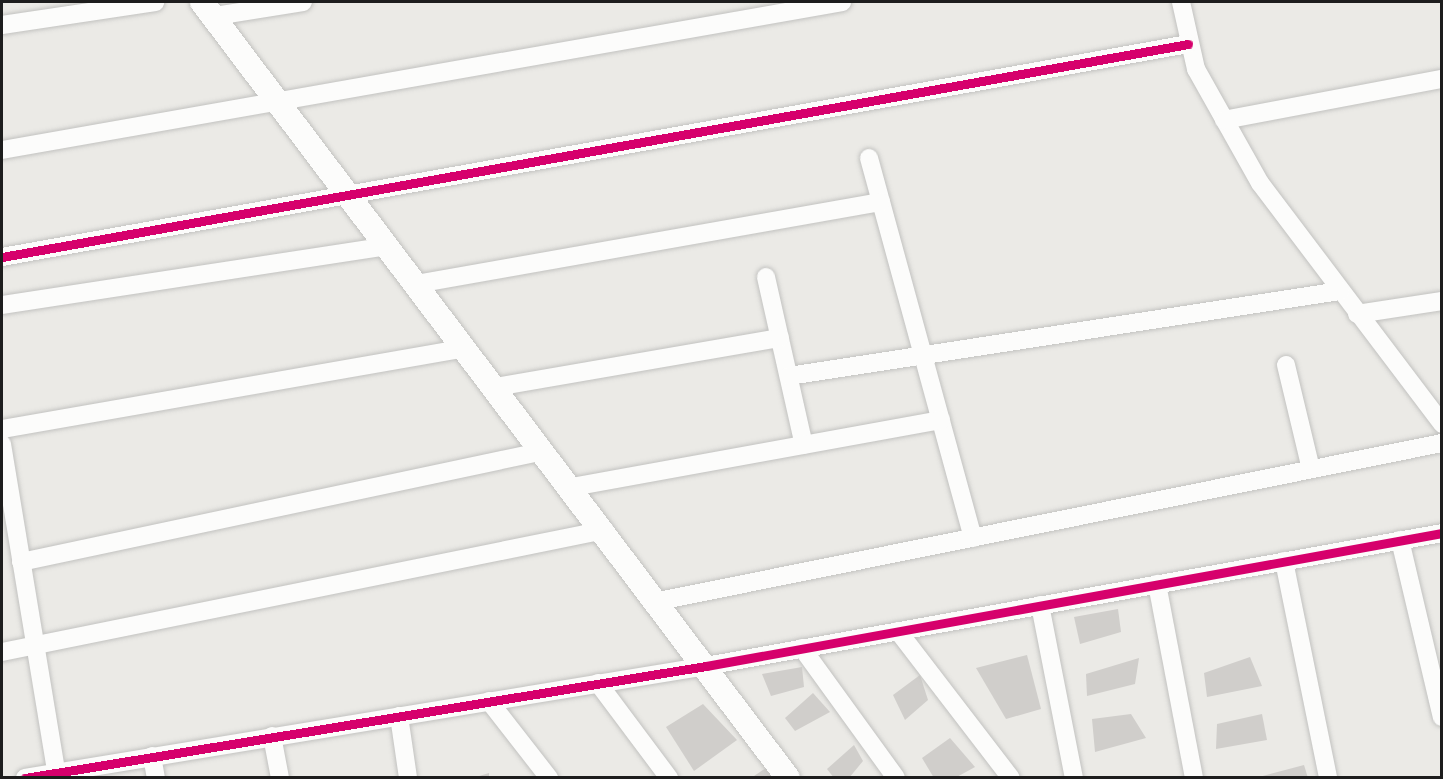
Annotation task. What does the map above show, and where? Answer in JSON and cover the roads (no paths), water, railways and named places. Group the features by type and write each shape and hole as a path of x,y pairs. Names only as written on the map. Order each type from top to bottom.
{"street":[{"path":"2,25 155,2"},
{"path":"208,9 303,2"},
{"path":"2,150 842,2"},
{"path":"1181,2 1188,44 1224,120 1260,183 1442,424"},
{"path":"208,9 659,601 789,777"},
{"path":"2,257 347,193 1188,44"},
{"path":"1224,120 1442,79"},
{"path":"869,158 973,538"},
{"path":"416,284 881,202"},
{"path":"2,305 387,246"},
{"path":"766,277 804,445"},
{"path":"789,376 922,351 1340,291"},
{"path":"1357,314 1442,301"},
{"path":"495,387 780,338"},
{"path":"2,429 465,348"},
{"path":"1286,365 1311,469"},
{"path":"572,488 941,420"},
{"path":"659,601 1442,443"},
{"path":"2,444 56,774"},
{"path":"21,562 544,451"},
{"path":"2,652 605,530"},
{"path":"25,777 56,774 272,736 706,666 1401,540 1439,538"},
{"path":"1401,540 1442,717"},
{"path":"1284,561 1328,777"},
{"path":"1158,584 1194,777"},
{"path":"1040,605 1074,777"},
{"path":"898,631 1011,777"},
{"path":"802,648 896,777"},
{"path":"598,683 669,777"},
{"path":"489,701 549,777"},
{"path":"399,716 408,777"},
{"path":"272,736 280,777"},
{"path":"152,756 156,777"}]}
